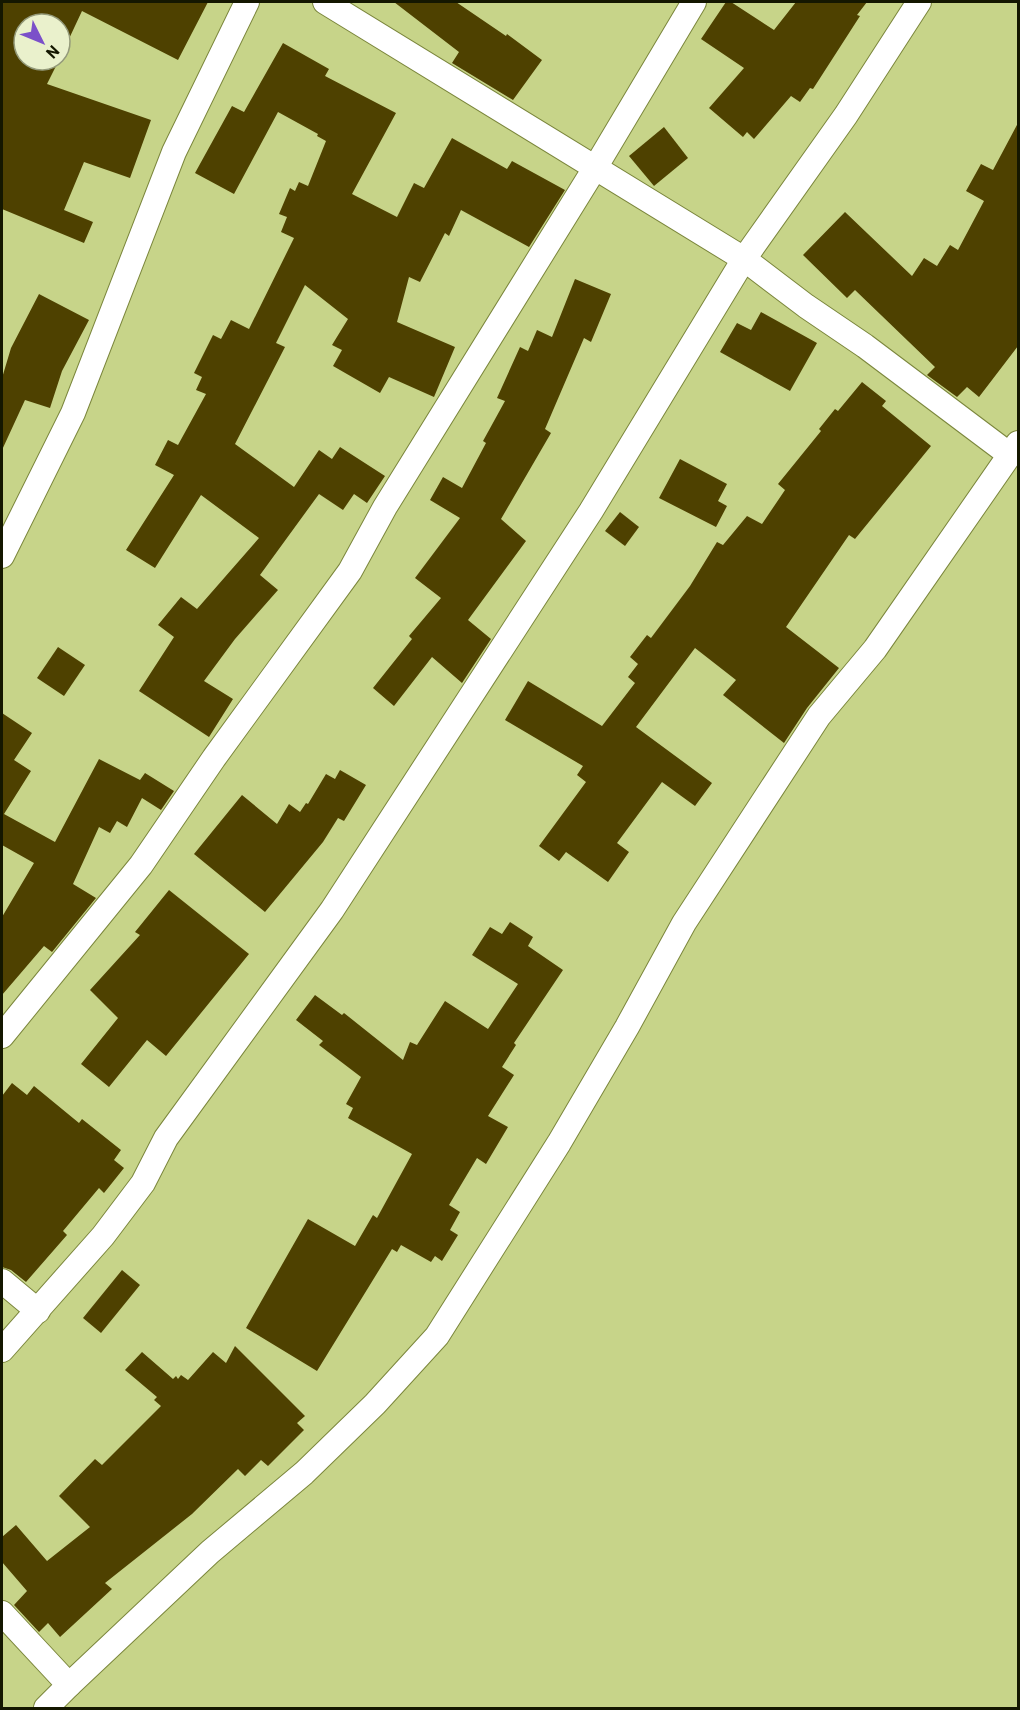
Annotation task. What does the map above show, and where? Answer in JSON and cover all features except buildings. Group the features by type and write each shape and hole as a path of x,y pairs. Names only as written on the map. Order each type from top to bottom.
{"street":[{"path":"2,556 73,413 174,152 247,2"},
{"path":"46,1708 210,1552 304,1473 375,1404 437,1336 559,1143 627,1027 684,923 819,716 875,649 1014,449 806,306 744,259 325,2"},
{"path":"2,1036 141,865 214,758 350,572 386,507 596,168 694,2"},
{"path":"2,1350 103,1236 143,1183 166,1138 332,910 591,511 744,259 846,115 919,2"},
{"path":"2,1281 38,1311"},
{"path":"2,1612 69,1685"}]}
